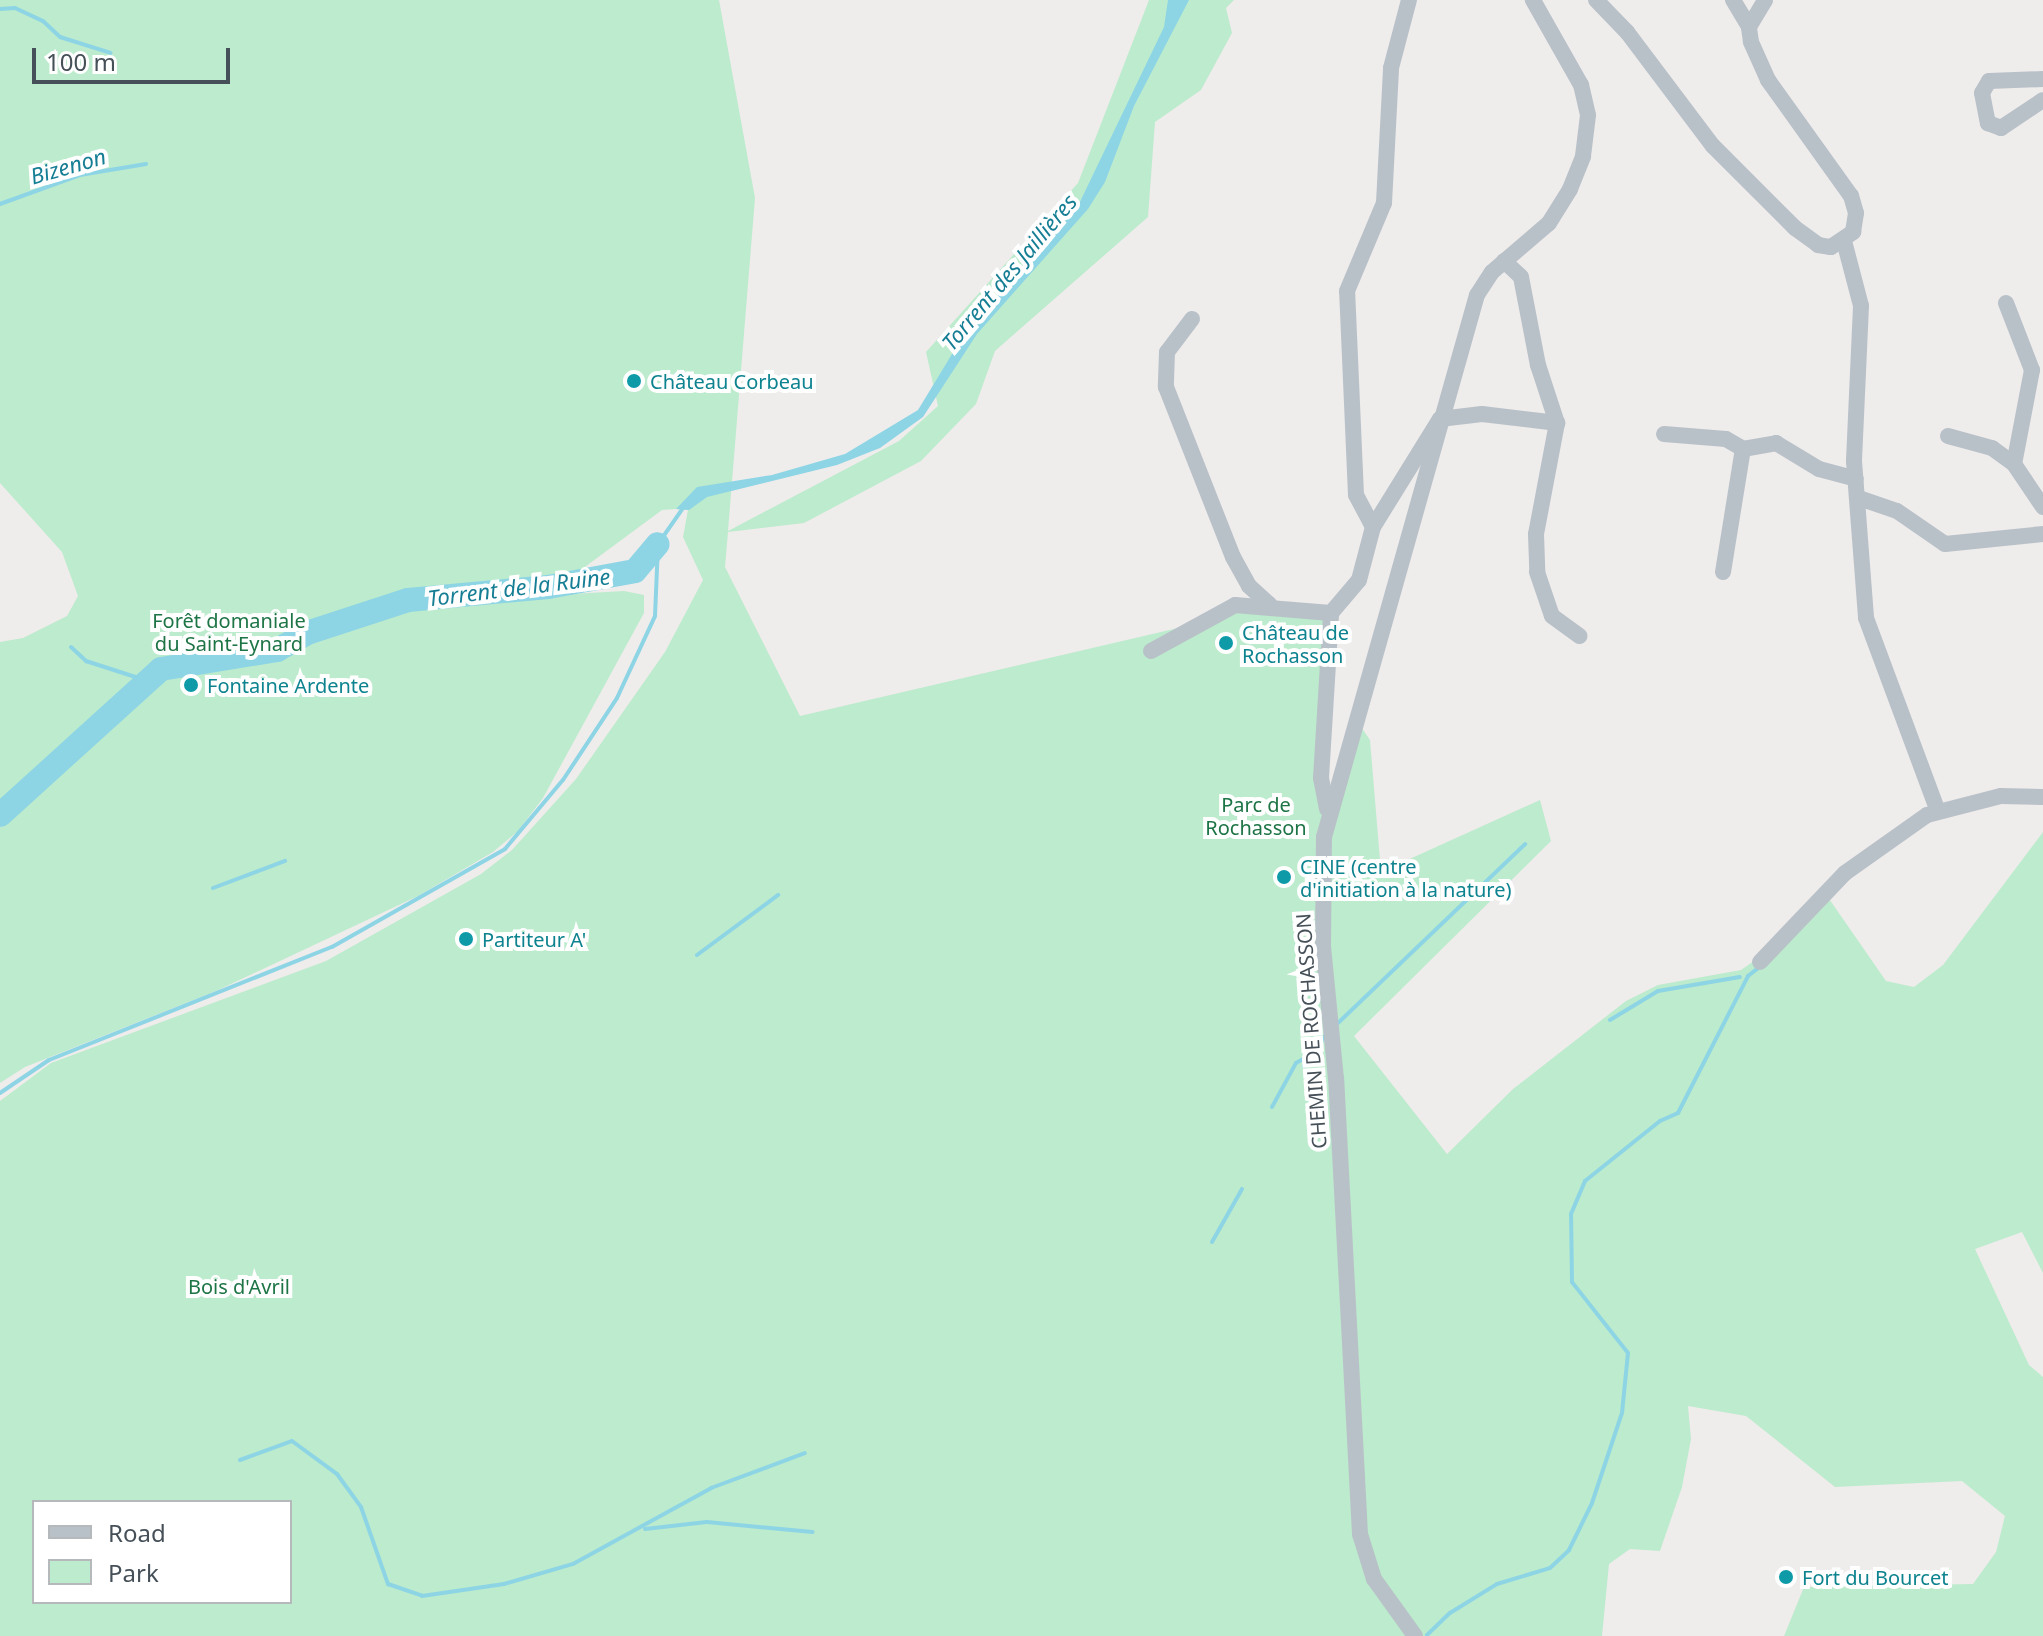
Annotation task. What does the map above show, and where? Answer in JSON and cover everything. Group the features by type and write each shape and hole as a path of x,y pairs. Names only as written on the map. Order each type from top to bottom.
{"street":[{"path":"1373,527 1356,495 1347,291 1384,203 1391,68 1409,0"},
{"name":"CHEMIN DE ROCHASSON","path":"1415,1636 1374,1579 1360,1534 1336,1079 1323,947 1327,812 1477,295 1504,261 1549,223 1570,189 1583,156 1588,115 1581,85 1533,0"},
{"path":"1596,0 1627,32 1713,146 1795,228 1818,245 1844,241 1853,232 1856,213 1851,196 1768,80 1749,27 1733,0"},
{"path":"1749,27 1765,0"},
{"path":"2043,79 1989,81 1982,93 1988,123 2001,128 2043,100"},
{"path":"1844,241 1856,272 1863,336 1855,428 1868,630 1937,809"},
{"path":"1504,261 1521,277 1538,365 1557,423 1536,534 1537,572 1552,616 1580,636"},
{"path":"2006,303 2032,370 2014,464"},
{"path":"1192,319 1167,352 1166,387 1233,557 1249,586 1270,605"},
{"path":"1327,812 1321,778 1331,613 1366,566 1373,527 1440,419 1482,414 1557,423"},
{"path":"1664,434 1726,439 1743,449 1776,443 1829,473 1856,479"},
{"path":"1948,436 1992,448 2014,464 2043,507"},
{"path":"1723,572 1743,449"},
{"path":"1859,498 1897,511 1945,544 2017,541 2043,534"},
{"path":"1151,651 1222,609 1270,605 1331,613"},
{"path":"1760,962 1845,873 1937,809 2001,796 2043,797"}],"green space":[{"path":"0,0 719,0 755,198 728,531 899,441 938,406 926,352 1078,183 1149,0 1234,0 1226,8 1232,33 1201,90 1155,122 1148,217 995,351 976,404 921,461 804,523 728,532 725,567 800,716 1191,625 1222,609 1331,613 1327,810 1355,718 1370,740 1381,872 1540,800 1551,841 1354,1036 1447,1154 1513,1089 1626,1001 1658,985 1741,970 1767,952 1825,893 1886,981 1914,987 1943,965 2043,832 2043,1273 2022,1232 1975,1249 2029,1365 2043,1377 2043,1636 1784,1636 1804,1587 1973,1584 1996,1552 2005,1516 1962,1481 1835,1487 1746,1416 1688,1406 1691,1439 1682,1487 1660,1551 1630,1549 1609,1564 1602,1636 0,1636 0,1101 51,1063 326,961 481,874 512,850 576,779 665,652 703,580 683,537 688,510 676,509 662,510 574,575 540,582 571,594 624,591 644,595 644,613 543,798 518,831 493,852 418,896 216,991 25,1067 0,1083 0,642 23,638 67,616 78,596 62,552 0,483"}],"water":[{"path":"1168,0 1189,0 1134,106 1105,182 1088,209 977,334 923,417 880,448 837,465 707,497 689,510 676,509 697,487 772,475 845,454 918,410 966,331 1077,208 1164,27"}],"waterway":[{"path":"0,9 15,8 43,21 60,37 111,53"},
{"name":"Bizenon","path":"0,204 80,175 146,164"},
{"name":"Torrent de la Ruine","path":"0,1093 49,1060 332,947 505,849 563,780 617,698 655,616 658,544 683,508"},
{"name":"Torrent de la Ruine","path":"0,815 161,669 277,650 310,632 408,600 548,587 635,571 658,544"},
{"path":"71,647 86,661 148,681"},
{"path":"1338,1023 1525,844"},
{"path":"213,888 285,861"},
{"path":"697,955 778,895"},
{"path":"1427,1635 1450,1613 1497,1584 1550,1568 1569,1550 1592,1503 1622,1413 1628,1353 1572,1282 1571,1214 1585,1181 1660,1121 1678,1113 1748,976 1761,966"},
{"path":"1610,1020 1658,991 1740,977"},
{"path":"1304,1066 1326,1034"},
{"path":"1272,1107 1296,1063 1312,1054"},
{"path":"1212,1242 1242,1189"},
{"path":"240,1460 292,1441 337,1474 361,1507 388,1584 422,1596 504,1584 573,1564 711,1488 805,1453"},
{"path":"645,1529 707,1522 813,1532"}],"place":[{"name":"Château Corbeau","path":"634,381"},
{"name":"Château de Rochasson","path":"1226,643"},
{"name":"Fontaine Ardente","path":"191,685"},
{"name":"CINE (centre d'initiation à la nature)","path":"1284,877"},
{"name":"Partiteur A'","path":"466,939"},
{"name":"Fort du Bourcet","path":"1786,1577"}],"water label":[{"name":"Torrent des Jaillières","path":"1009,272"}],"park label":[{"name":"Forêt domaniale du Saint-Eynard","path":"229,632"},
{"name":"Parc de Rochasson","path":"1256,816"},
{"name":"Bois d'Avril","path":"239,1286"}]}
